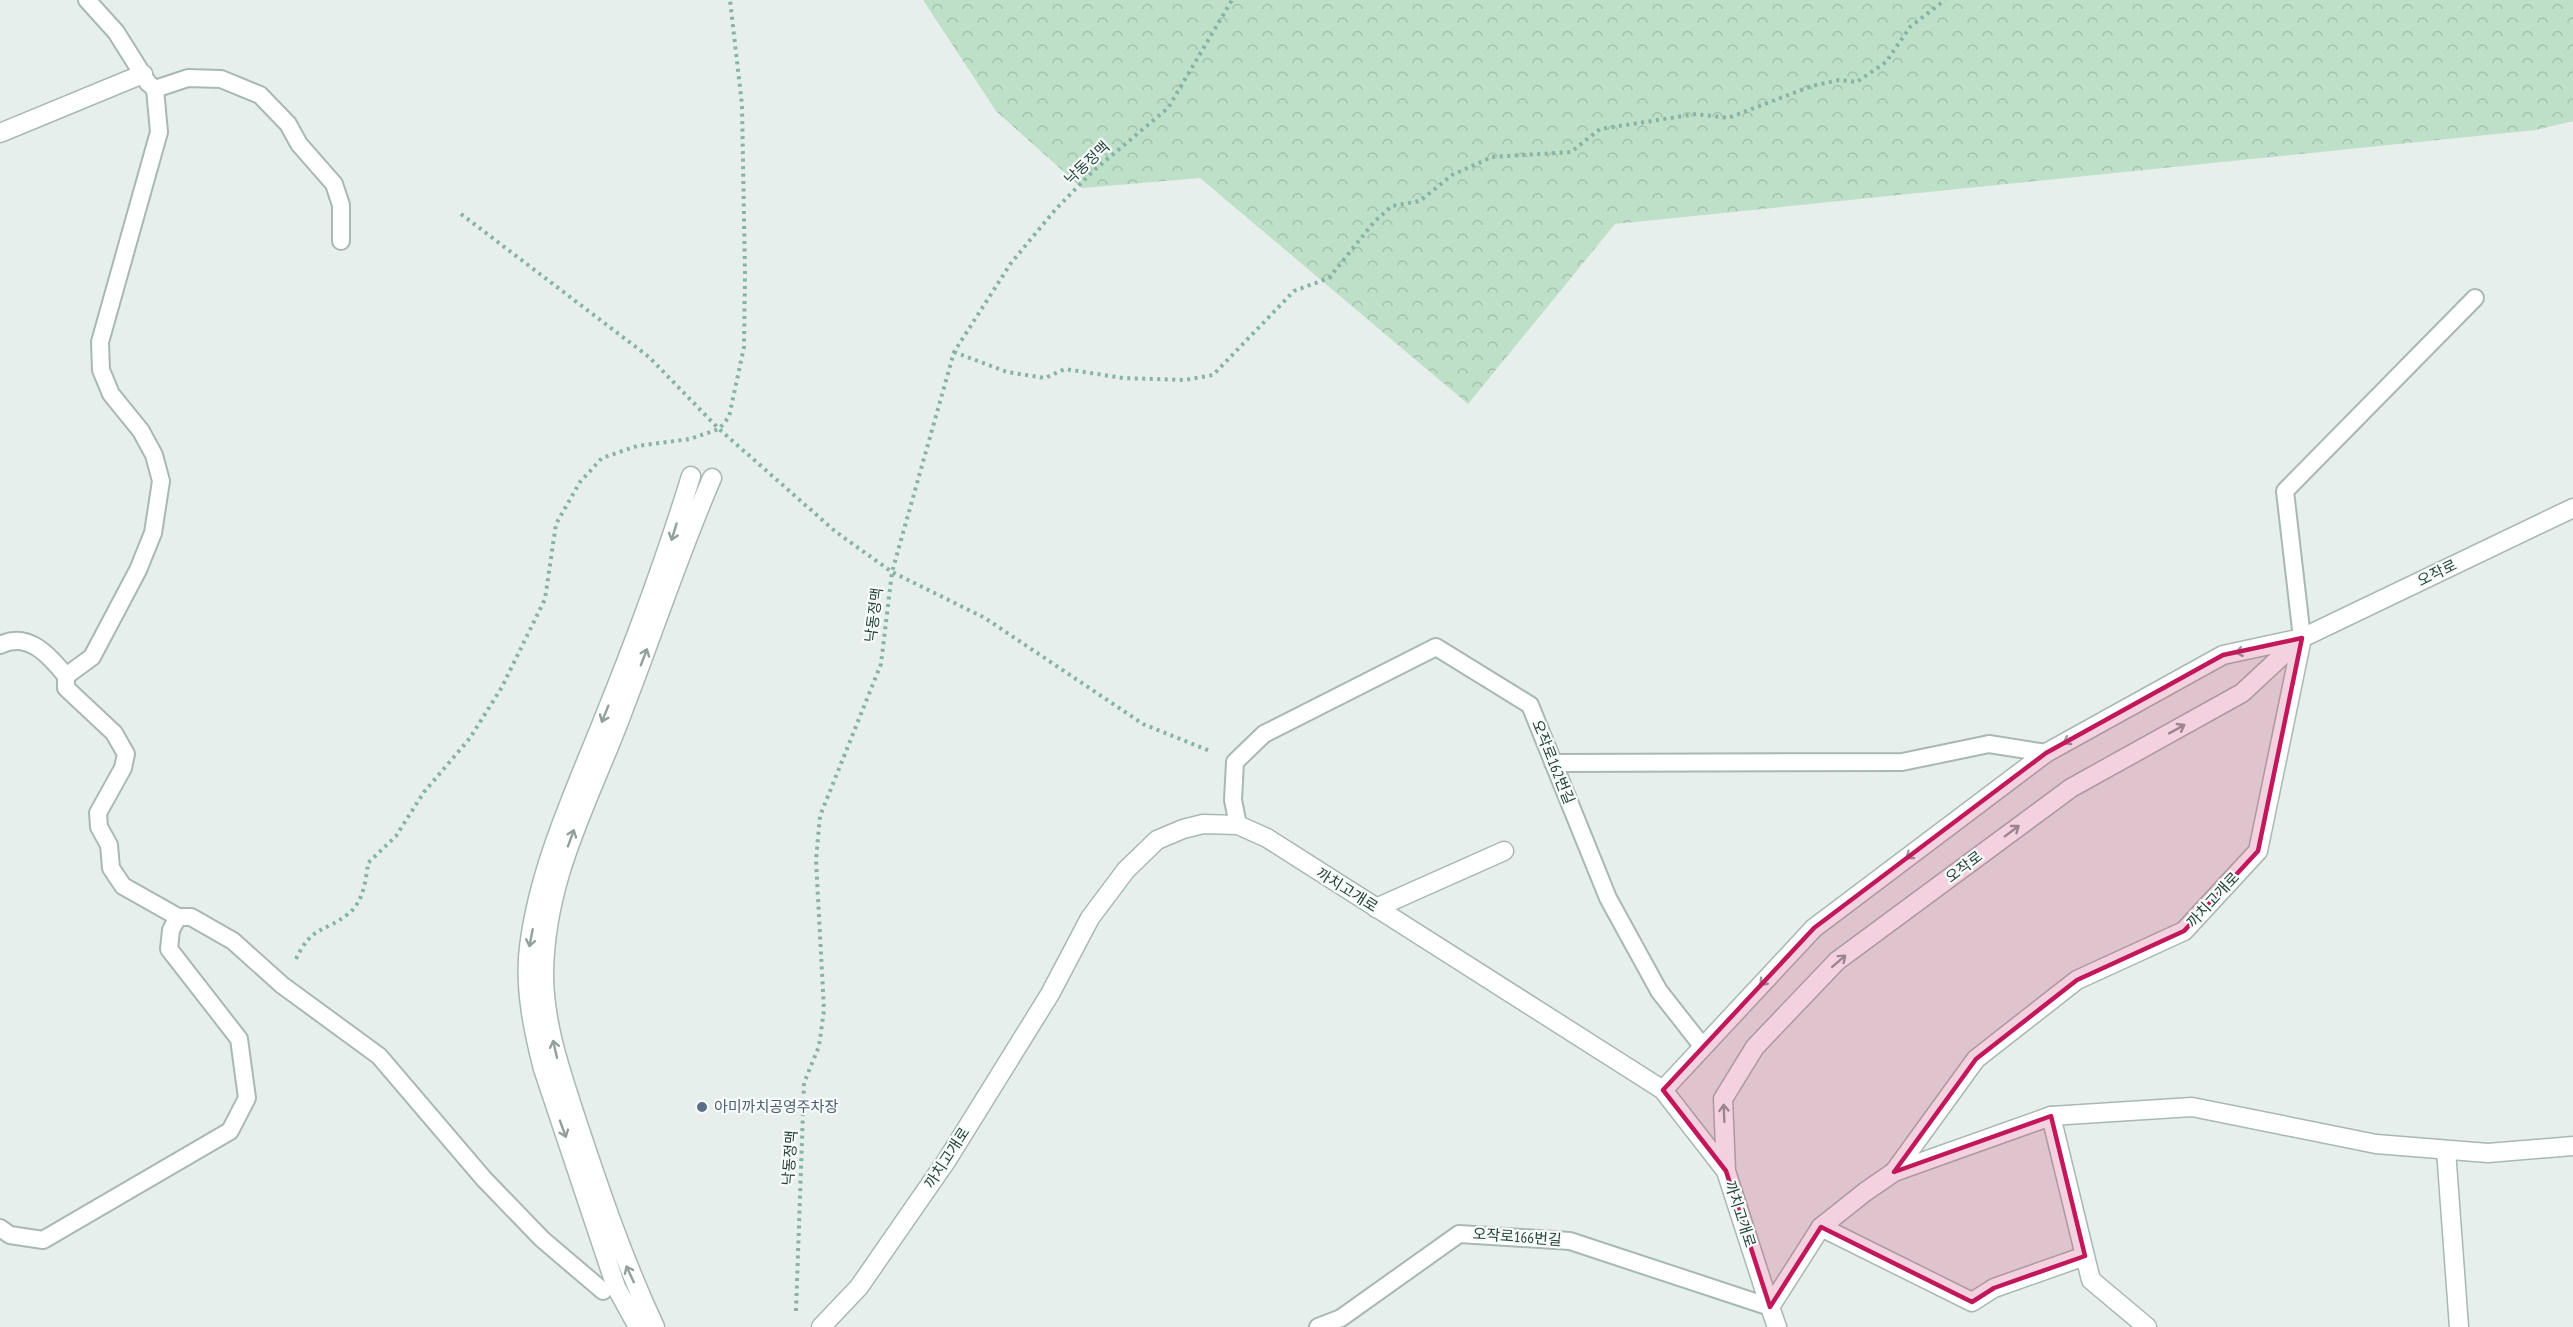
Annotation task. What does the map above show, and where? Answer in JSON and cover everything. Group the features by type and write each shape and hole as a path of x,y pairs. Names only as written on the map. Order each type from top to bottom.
{"street":[{"path":"0,133 143,74"},
{"path":"638,1327 616,1287 543,1069 535,1037 529,987 529,949 541,886 558,833 667,556 691,476"},
{"path":"655,1327 626,1264 559,1065 547,1011 544,975 546,938 557,877 712,478"},
{"name":"오작로","path":"1663,1090 1814,928 2046,753 2223,655 2302,638 2573,508"},
{"name":"오작로","path":"1726,1171 1724,1099 1755,1047 1837,961 2071,788 2242,693 2302,638"},
{"name":"까치고개로","path":"1770,1307 1821,1227 1894,1172 1976,1059 2077,980 2184,931 2258,851 2302,638"},
{"name":"까치고개로","path":"821,1327 859,1287 947,1160 1050,994 1090,918 1126,870 1157,840 1183,829 1203,824 1238,825 1267,838 1663,1090 1726,1171 1770,1307"},
{"path":"1376,908 1504,851"},
{"name":"까치고개로","path":"1894,1172 2050,1116 2192,1107 2376,1144 2488,1153 2573,1146"},
{"path":"2050,1116 2091,1280 2147,1327"},
{"path":"2446,1150 2459,1327"},
{"path":"1821,1227 1972,1302 1994,1288 2085,1256"},
{"path":"1770,1307 1777,1327"}],"lane":[{"path":"66,676 92,657 109,627 153,533 160,481 154,455 141,431 111,394 101,370 100,342 159,132 155,89 116,32 87,0"},
{"path":"155,89 188,78 221,79 260,95 288,124 299,144 334,184 340,206 341,241"},
{"path":"2302,638 2285,491 2475,298"},
{"path":"0,645 10,640 31,642 52,659 66,676 66,688 114,733 126,754 123,768 98,813 99,827 109,845 111,868 123,886 178,917 191,917 233,941 282,985 379,1056 493,1188 542,1239 603,1291"},
{"name":"오작로162번길","path":"1235,762 1264,734 1436,647 1530,705 1608,898 1659,992 1703,1047"},
{"path":"1553,763 1902,762 1989,744 2046,753"},
{"path":"1235,762 1233,800 1238,825"},
{"path":"0,1228 10,1235 43,1240 230,1131 248,1098 238,1039 169,949 171,930 178,917"},
{"name":"오작로166번길","path":"1318,1327 1341,1318 1459,1233 1570,1240 1770,1307"}],"path":[{"path":"282,985 299,951 316,930 349,914 365,887 368,863 396,836 424,792 470,738 502,687 545,598 556,524 580,482 602,458 637,446 690,439 719,429 729,417 744,347 742,105 730,0"},
{"name":"낙동정맥","path":"796,1316 804,1083 819,1046 824,1010 816,860 820,816 881,664 892,572 954,352 1011,263 1055,210 1092,172 1168,108 1232,0"},
{"path":"954,352 1007,372 1045,378 1065,369 1123,378 1185,380 1213,375 1294,291 1329,278 1374,222 1392,206 1420,201 1452,175 1492,157 1571,152 1600,129 1696,114 1728,118 1812,86 1839,80 1857,82 1886,62 1910,27 1945,0"},
{"path":"461,214 649,357 719,429 836,532 892,572 985,618 1143,724 1235,762"}],"highlighted area":[{"path":"2302,638 2258,851 2184,931 2077,980 1976,1059 1894,1172 2051,1116 2085,1256 1994,1288 1972,1302 1821,1227 1770,1307 1726,1171 1663,1090 1814,928 2046,753 2223,655"}],"green space":[{"path":"923,0 2573,0 2573,121 2536,130 1615,224 1468,404 1200,178 1082,188 996,111"}],"place":[{"name":"아미까치공영주차장","path":"702,1107"}]}
